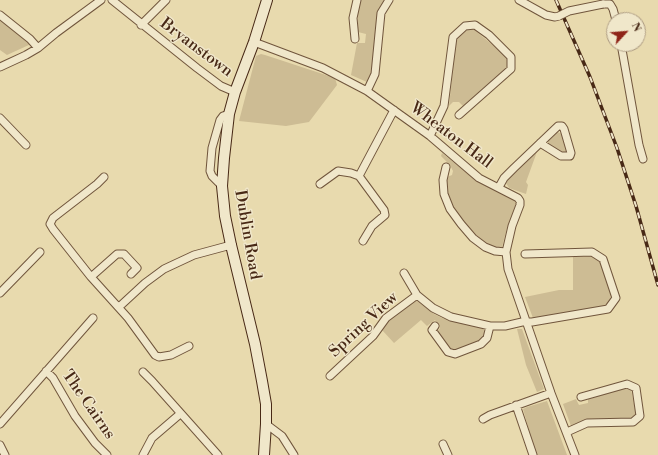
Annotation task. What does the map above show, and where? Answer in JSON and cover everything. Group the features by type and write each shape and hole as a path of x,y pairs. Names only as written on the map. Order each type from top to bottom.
{"main road":[{"name":"Dublin Road","path":"264,455 266,404 255,344 230,245 222,186 230,114 235,92 254,42 267,0"}],"street":[{"path":"0,67 38,48 56,32 101,0"},
{"name":"Bryanstown","path":"112,0 141,25 221,86 235,92"},
{"path":"141,25 166,0"},
{"path":"355,39 352,18 357,0"},
{"path":"367,91 375,74 382,14 389,0"},
{"path":"519,0 546,15 551,16 559,16 569,11 603,4 610,4 614,12"},
{"path":"0,15 30,38 38,48"},
{"path":"430,136 444,106 454,37 465,26 475,24 489,35 511,57 511,69 459,115"},
{"name":"Wheaton Hall","path":"254,42 323,68 367,91 430,136 479,178 518,198 520,201 506,252 508,269 551,393 575,455"},
{"path":"622,52 639,145 643,159"},
{"path":"359,176 394,110"},
{"path":"0,118 26,144"},
{"path":"499,187 504,178 555,128 558,126 562,126 564,129 571,153 570,156 561,156 540,143"},
{"path":"446,168 443,180 444,194 450,209 473,238 485,247 495,251 506,252"},
{"path":"320,184 338,171 359,176 384,210 385,215 372,226 363,241"},
{"path":"104,177 56,215 50,224 91,277 119,307 155,355 159,357 171,356 189,346"},
{"path":"119,307 164,269 194,255 230,245"},
{"path":"0,292 40,252"},
{"name":"Spring View","path":"404,273 418,295 433,308 451,317 490,326 505,326 608,309 616,298 603,258 592,252 525,254"},
{"path":"91,277 117,254 124,254 137,268 131,274"},
{"name":"Spring View","path":"330,376 373,336 386,318 418,295"},
{"name":"The Cairns","path":"0,424 93,318"},
{"path":"435,326 432,330 448,352 455,354 481,344 487,338 490,326"},
{"name":"The Cairns","path":"46,371 53,378 75,416 95,443 107,455"},
{"path":"143,372 218,455"},
{"path":"567,432 587,423 633,422 640,416 636,388 627,384 581,397"},
{"path":"483,419 516,405 551,393"},
{"path":"516,405 533,455"},
{"path":"143,455 152,438 180,414"},
{"path":"266,424 282,436 294,455"},
{"path":"443,444 448,455"},
{"path":"0,445 5,455"}],"shaded area":[{"path":"361,0 384,0 380,7 372,73 367,82 351,75 357,43 365,43 366,34 358,32 358,12"},
{"path":"0,19 31,44 7,55 0,50"},
{"path":"472,28 506,56 509,61 508,67 464,107 459,102 453,102 449,106 456,40 465,30"},
{"path":"261,54 335,78 337,85 309,122 286,126 239,121 256,56"},
{"path":"556,131 562,134 568,150 566,152 563,153 548,144 548,141"},
{"path":"538,149 526,182 528,185 526,194 509,188 506,183 510,176"},
{"path":"442,153 478,182 515,201 516,204 502,247 497,248 491,246 477,237 464,223 451,205 447,190 447,177 452,175 453,171 450,165 441,156"},
{"path":"594,256 602,263 611,295 606,306 533,318 525,297 559,290 573,290 573,257"},
{"path":"417,301 442,318 482,328 485,331 483,337 478,342 454,351 449,349 437,332 440,328 435,320 427,326 421,320 394,343 382,330 387,322 411,302"},
{"path":"517,329 522,329 544,389 537,392 526,365"},
{"path":"627,387 631,389 636,414 635,418 587,419 571,426 563,404 576,399 579,405 588,403 588,397"},
{"path":"547,401 567,455 536,455 523,409"}],"railway":[{"path":"556,0 590,77 617,148 636,206 658,285"}]}
